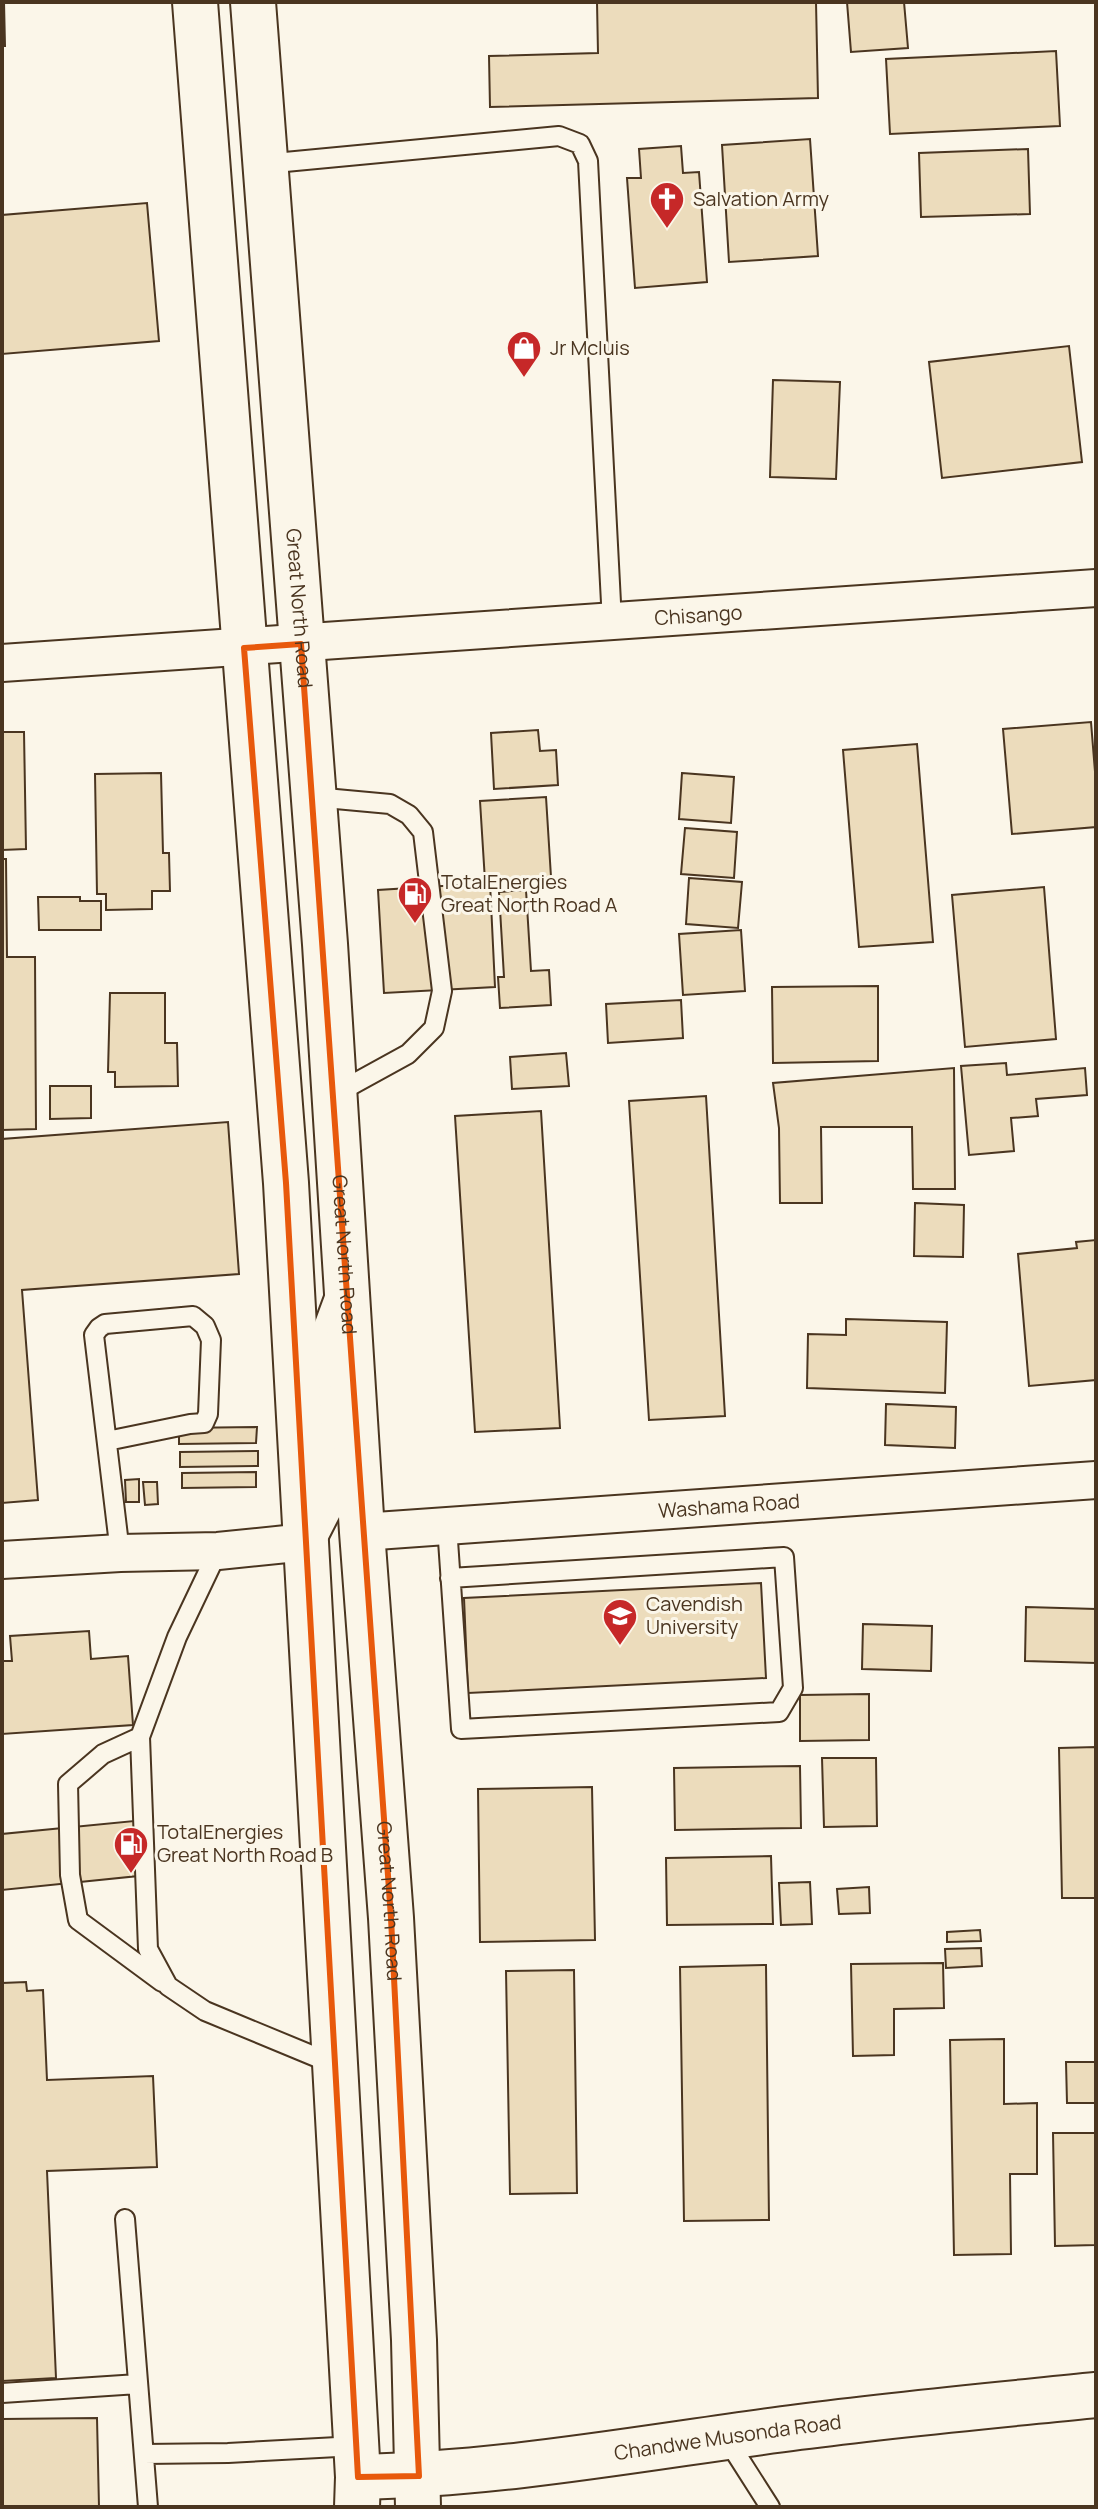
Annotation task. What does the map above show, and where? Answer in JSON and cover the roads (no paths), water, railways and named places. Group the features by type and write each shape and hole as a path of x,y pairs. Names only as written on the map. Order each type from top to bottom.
{"main road":[{"path":"195,2 286,1183 357,2477"},
{"name":"Great North Road","path":"253,2 314,797 362,1532 391,1918 414,2340 418,2491"},
{"name":"Chandwe Musonda Road","path":"357,2477 418,2491 800,2426 1096,2395"}],"street":[{"name":"Chisango","path":"2,663 1096,588"},
{"path":"2,1560 218,1551 306,1542 326,1503 327,1348 346,1291"},
{"name":"Washama Road","path":"362,1532 1096,1480"}],"lane":[{"path":"264,164 559,136 580,144 588,161 612,622"},
{"path":"314,797 390,804 409,815 423,832 442,991 434,1028 408,1054 334,1095"},
{"path":"107,1441 204,1423 208,1414 211,1340 205,1326 193,1316 105,1324 94,1335 120,1553"},
{"path":"447,1526 450,1578 461,1729 779,1712 793,1688 784,1557 450,1578"},
{"path":"168,1986 148,1949 140,1737 177,1637 218,1551"},
{"path":"140,1737 103,1754 68,1784 70,1875 78,1920 205,2011 335,2065"},
{"path":"125,2219 148,2507"},
{"path":"2,2393 138,2384"},
{"path":"726,2438 770,2507"},
{"path":"144,2454 228,2453 357,2477"}],"place":[{"name":"Salvation Army","path":"667,230"},
{"name":"Jr Mcluis","path":"524,379"},
{"name":"TotalEnergies Great North Road A","path":"415,925"},
{"name":"Cavendish University","path":"620,1647"},
{"name":"TotalEnergies Great North Road B","path":"131,1875"}]}
